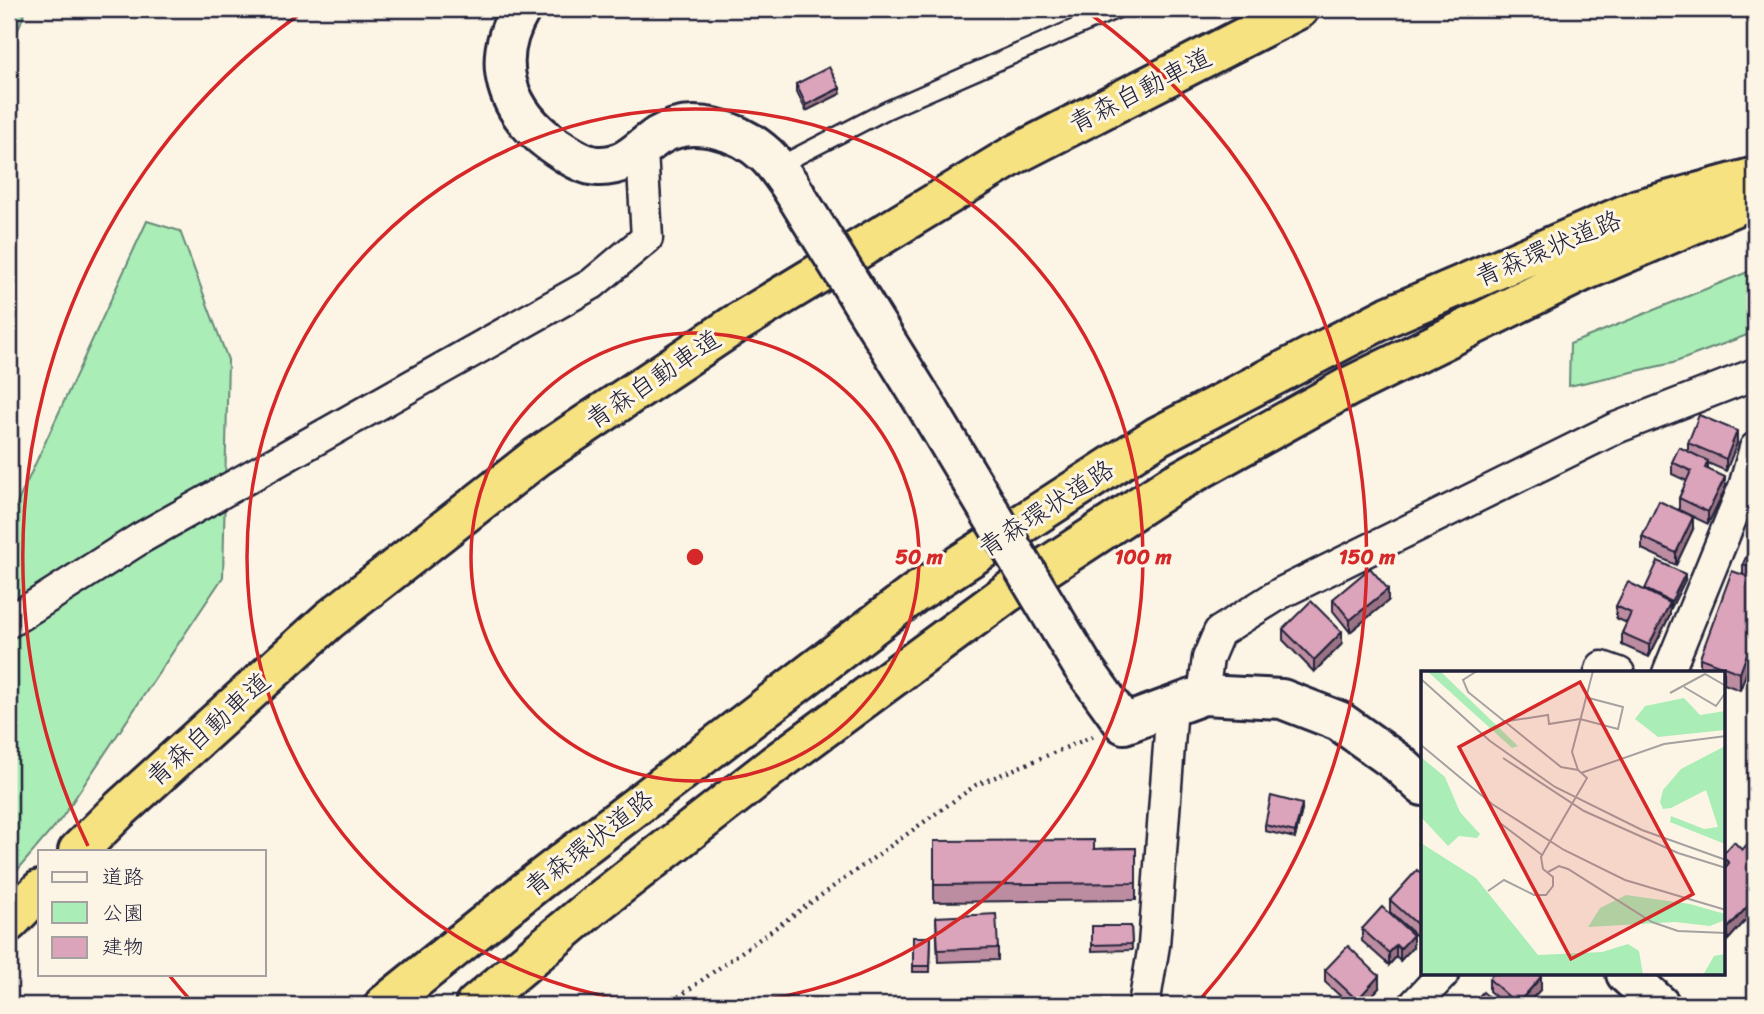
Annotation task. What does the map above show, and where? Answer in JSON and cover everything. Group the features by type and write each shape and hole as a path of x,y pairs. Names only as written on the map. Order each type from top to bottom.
{"highway":[{"name":"青森自動車道","path":"79,850 118,811 329,620 537,457 734,325 1014,155 1299,9"},
{"name":"青森環状道路","path":"384,1005 537,882 914,594 1158,436 1402,311 1638,209 1755,177"},
{"name":"青森環状道路","path":"475,1005 592,907 774,765 1007,593 1170,486 1348,387 1582,272 1693,222 1755,198"},
{"path":"9,922 38,892"}],"street":[{"path":"521,9 515,18 503,54 508,93 538,134 569,155 596,166 621,163 659,136 682,126 709,126 739,137 767,155 783,176 934,419 1083,667 1124,724 1188,701 1282,699 1339,721 1398,763 1421,784"},
{"path":"9,622 141,538 592,284 647,238 642,150"},
{"path":"1144,1005 1188,701 1219,632 1281,593 1616,428 1755,374"},
{"path":"1669,671 1744,487 1755,448"},
{"path":"1414,1005 1441,976"}],"lane":[{"path":"783,176 887,110 1118,9"}],"path":[{"path":"667,1005 976,785 1124,724"}],"green space":[{"path":"9,9 26,9 9,53"},
{"path":"147,221 180,231 228,360 223,577 61,819 9,880 9,521"},
{"path":"1755,269 1755,332 1673,363 1569,386 1570,344"}],"building":[{"path":"829,67 840,88 806,105 796,84"},
{"path":"1699,415 1737,431 1726,459 1688,443"},
{"path":"1679,447 1708,461 1705,468 1725,477 1708,512 1679,498 1691,471 1672,462"},
{"path":"1659,501 1693,517 1676,553 1642,537"},
{"path":"1755,540 1755,569 1743,564"},
{"path":"1658,561 1685,574 1671,602 1645,589"},
{"path":"1370,568 1388,589 1350,620 1333,599"},
{"path":"1732,571 1755,579 1755,632 1740,673 1700,658"},
{"path":"1628,582 1670,603 1649,645 1622,633 1631,613 1616,606"},
{"path":"1311,601 1342,632 1314,660 1283,629"},
{"path":"1271,796 1302,804 1295,832 1265,825"},
{"path":"1094,840 1094,849 1136,848 1136,883 934,885 934,841"},
{"path":"1751,840 1755,844 1755,898 1728,928 1726,867 1729,863 1726,860 1726,851 1734,842 1742,850"},
{"path":"1417,870 1421,873 1421,922 1418,925 1390,900"},
{"path":"1382,907 1413,935 1400,949 1396,945 1389,953 1362,929"},
{"path":"996,914 998,948 938,950 936,917"},
{"path":"1092,926 1131,926 1132,944 1092,945"},
{"path":"913,937 931,937 930,966 913,966"},
{"path":"1348,946 1379,976 1357,1000 1325,970"},
{"path":"1491,976 1541,977 1517,1004 1489,979"},
{"path":"1483,992 1498,1005 1471,1005"}]}
